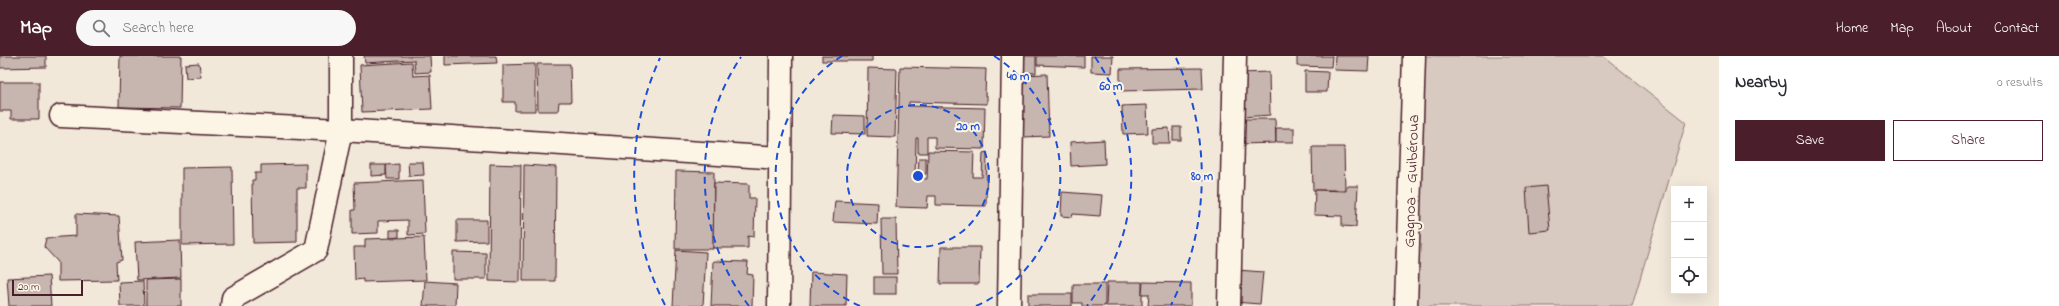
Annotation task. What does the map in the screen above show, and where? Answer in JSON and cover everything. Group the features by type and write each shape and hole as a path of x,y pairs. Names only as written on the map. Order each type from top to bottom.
{"street":[{"path":"232,306 233,298 316,250 341,130 341,56"},
{"path":"778,306 781,56"},
{"path":"1009,306 1012,56"},
{"path":"1229,306 1235,56"},
{"name":"Gagnoa - Guibéroua","path":"1406,306 1414,56"},
{"path":"61,116 341,130 780,158"}],"shaded area":[{"path":"1420,56 1603,56 1686,122 1632,306 1411,306"}],"building":[{"path":"0,56 46,56 46,67 0,68"},
{"path":"120,56 181,56 180,108 119,107"},
{"path":"364,56 430,56 431,72 415,73 414,60 365,63"},
{"path":"445,56 496,56 497,63 445,65"},
{"path":"822,56 872,56 872,61 822,61"},
{"path":"1023,56 1036,56 1036,73 1022,72"},
{"path":"1037,56 1084,56 1084,67 1037,65"},
{"path":"1091,56 1113,56 1112,73 1091,72"},
{"path":"1297,56 1332,56 1331,67 1297,66"},
{"path":"1335,56 1369,56 1368,71 1334,70"},
{"path":"412,62 413,76 430,75 432,109 362,112 360,65"},
{"path":"199,63 201,77 186,78 185,64"},
{"path":"535,64 535,111 515,111 515,102 503,102 503,65"},
{"path":"537,64 570,64 571,102 559,102 558,111 538,111"},
{"path":"900,67 986,69 985,95 987,95 987,104 909,102 909,106 985,108 984,149 935,148 935,137 927,137 927,153 918,153 918,138 916,138 915,178 927,179 928,151 974,152 973,177 982,177 983,153 987,152 986,206 936,205 936,196 928,196 927,208 896,207"},
{"path":"868,68 897,69 895,137 867,136"},
{"path":"1202,68 1203,89 1120,91 1120,69"},
{"path":"1305,71 1328,72 1327,92 1305,92"},
{"path":"1269,72 1270,115 1242,117 1241,73"},
{"path":"1047,74 1049,136 1023,137 1021,75"},
{"path":"0,82 39,82 39,119 11,119 11,111 0,111"},
{"path":"1147,105 1148,133 1123,134 1122,106"},
{"path":"833,115 865,116 865,134 832,133"},
{"path":"1240,119 1275,119 1276,143 1240,144"},
{"path":"1173,127 1181,127 1181,140 1173,140"},
{"path":"1169,128 1170,143 1152,143 1152,129"},
{"path":"1276,128 1294,128 1294,142 1276,142"},
{"path":"1104,140 1105,164 1071,166 1070,142"},
{"path":"1312,147 1344,147 1345,190 1313,190"},
{"path":"919,158 926,158 926,174 918,174"},
{"path":"408,162 423,162 424,175 409,176"},
{"path":"306,164 306,188 297,188 297,242 253,243 252,180 255,180 255,173 261,173 261,165"},
{"path":"399,164 399,179 387,179 386,165"},
{"path":"490,164 521,165 520,282 489,281"},
{"path":"371,165 386,165 386,175 371,176"},
{"path":"524,165 556,167 555,281 523,281"},
{"path":"232,167 233,244 182,245 182,168"},
{"path":"676,171 714,172 713,249 675,249"},
{"path":"423,180 425,234 408,235 408,220 378,221 378,233 352,234 352,210 355,210 354,183"},
{"path":"714,183 749,184 749,198 755,198 754,237 748,236 748,248 713,248"},
{"path":"1346,186 1358,186 1356,227 1342,226 1342,216 1314,215 1315,190 1346,191"},
{"path":"1546,186 1550,230 1529,232 1526,188"},
{"path":"1062,192 1102,195 1100,216 1073,214 1072,217 1061,216"},
{"path":"835,201 878,203 877,224 833,222"},
{"path":"76,214 119,216 122,260 116,262 117,280 58,281 58,262 44,247 46,238 76,236"},
{"path":"881,219 896,219 897,274 882,274"},
{"path":"457,220 487,220 487,241 457,242"},
{"path":"390,230 399,230 399,237 390,238"},
{"path":"424,237 426,280 363,282 363,279 355,280 354,247 365,247 365,239"},
{"path":"180,240 181,278 137,280 135,242"},
{"path":"941,247 980,247 979,284 940,284"},
{"path":"676,250 706,252 703,306 673,306"},
{"path":"453,252 486,253 486,279 453,279"},
{"path":"713,261 748,262 747,274 753,275 752,306 711,306"},
{"path":"1237,270 1263,272 1260,304 1234,302"},
{"path":"811,272 847,274 846,306 810,306"},
{"path":"49,276 51,306 9,306 7,278"},
{"path":"874,277 896,277 896,294 874,294"},
{"path":"181,279 181,306 146,306 146,280"},
{"path":"143,281 144,306 120,306 119,282"},
{"path":"425,281 456,283 455,306 423,306"},
{"path":"1107,282 1142,282 1142,306 1106,306"},
{"path":"1143,282 1191,283 1191,306 1148,306 1149,294 1142,294"},
{"path":"1073,284 1105,284 1105,306 1082,306 1082,303 1073,303"},
{"path":"1028,294 1072,294 1072,306 1028,306"}]}
